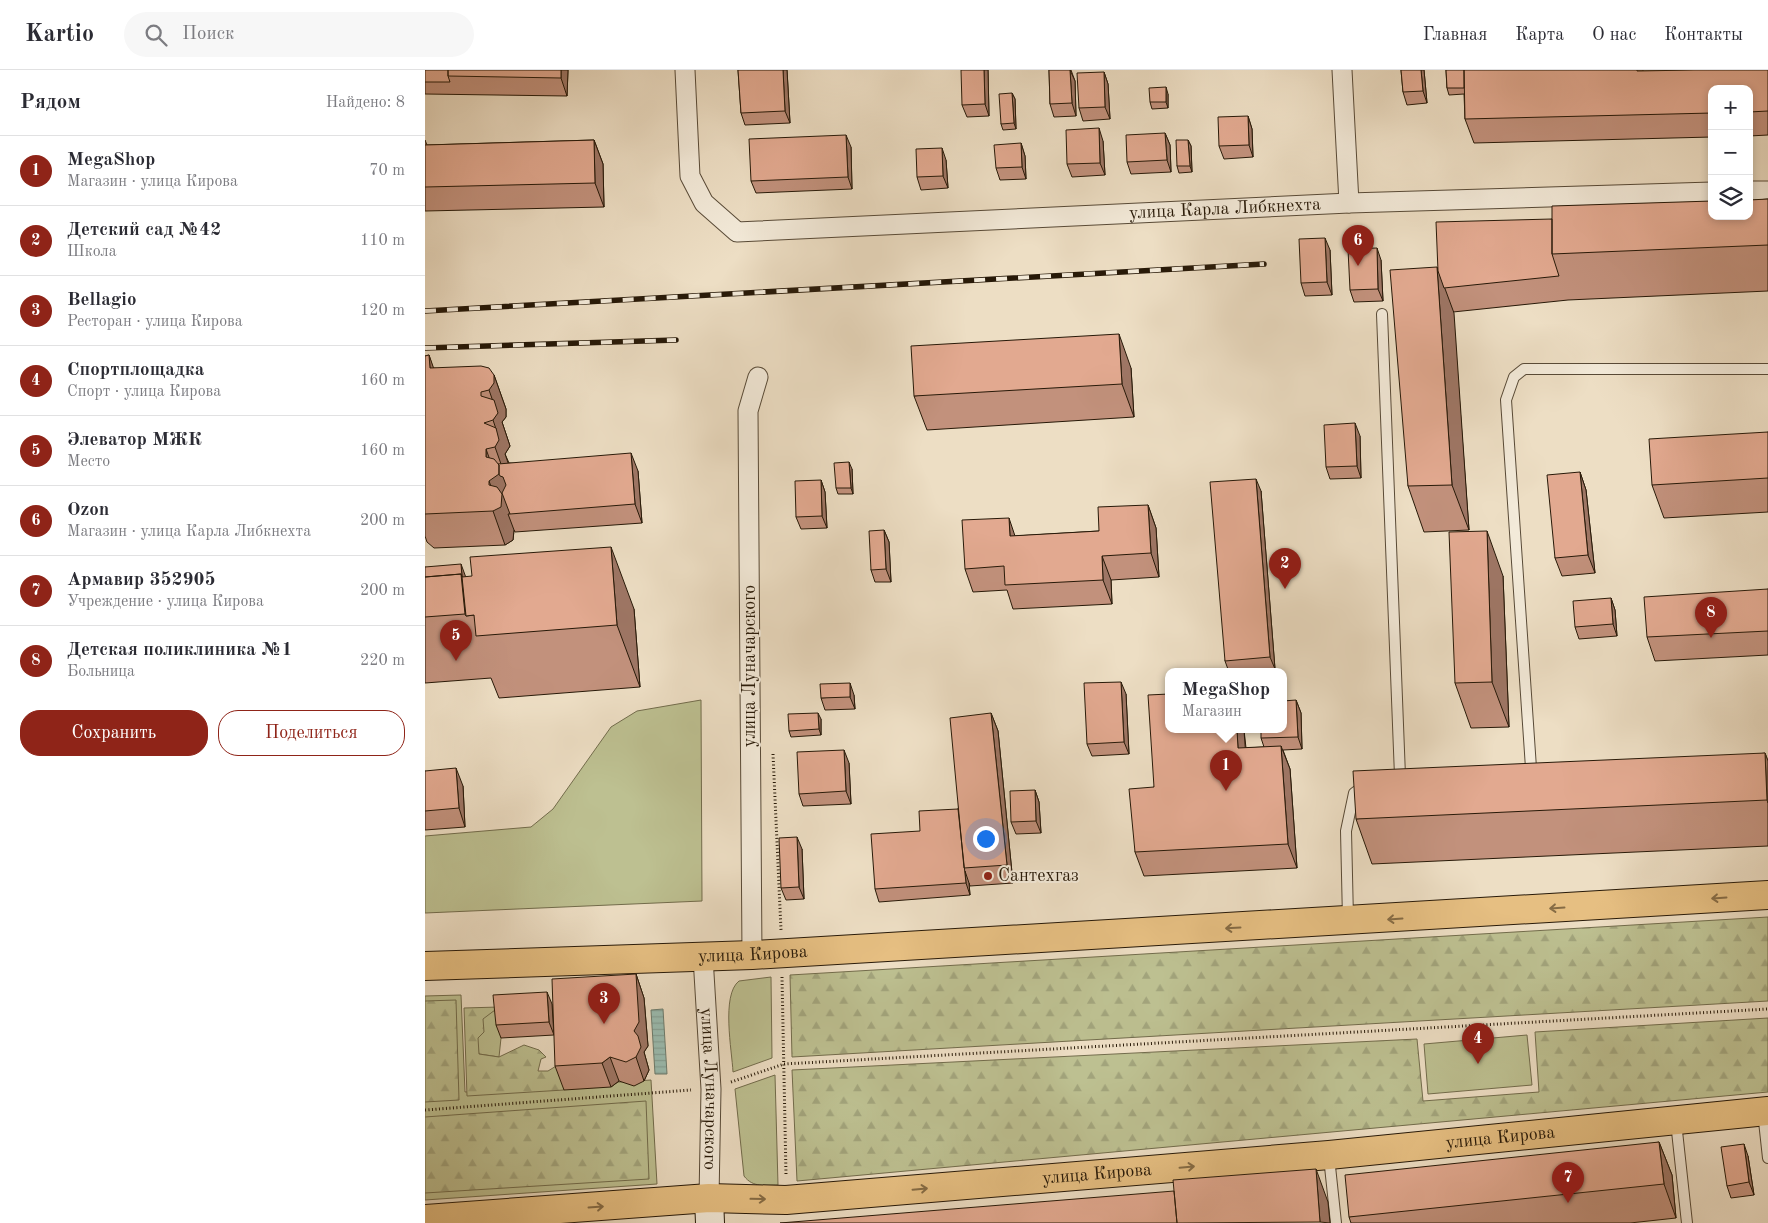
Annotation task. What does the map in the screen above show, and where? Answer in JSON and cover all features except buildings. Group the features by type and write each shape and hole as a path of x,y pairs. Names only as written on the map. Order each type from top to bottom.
{"main road":[{"name":"улица Кирова","path":"425,966 752,955 1348,922 1768,895"},
{"name":"улица Кирова","path":"425,1220 709,1211 787,1200 1329,1156 1765,1111"}],"street":[{"name":"улица Карла Либкнехта","path":"685,70 690,176 704,203 737,232 1349,203 1708,192"},
{"path":"1342,70 1349,203"},
{"path":"1753,191 1768,190"},
{"name":"улица Луначарского","path":"752,955 748,411 758,378"},
{"name":"улица Луначарского","path":"703,957 711,1089 709,1211"}],"lane":[{"path":"1382,314 1400,776"},
{"path":"1531,768 1505,400 1514,377 1524,369 1768,369"},
{"path":"1348,922 1346,831 1354,793 1374,778"},
{"path":"1765,1111 1768,1158"},
{"path":"1676,1121 1687,1223"},
{"path":"1329,1156 1335,1223"}],"path":[{"path":"782,971 787,1179"},
{"path":"425,1110 711,1089 784,1064 1768,1009"}],"green space":[{"path":"701,700 702,901 425,913 425,836 531,827 553,809 611,727 637,711"},
{"path":"1768,917 1768,1001 792,1057 790,975"},
{"path":"771,977 772,1058 733,1072 729,1010 730,998 734,988 739,981"},
{"path":"461,995 465,1092 651,1080 657,1184 425,1200 425,996"},
{"path":"456,1000 459,1100 425,1102 425,1001"},
{"path":"499,1007 483,1019 484,1032 478,1038 479,1054 499,1057 524,1045 539,1050 546,1057 541,1059 538,1071 548,1071 561,1063 564,1090 467,1096 464,1008"},
{"path":"498,1008 501,1038 499,1057 479,1054 475,1036 479,1020"},
{"path":"1768,1018 1768,1092 797,1181 792,1070 1417,1039 1423,1101 1539,1092 1535,1032"},
{"path":"1527,1035 1532,1085 1428,1094 1424,1044"},
{"path":"775,1075 778,1185 759,1185 751,1182 744,1176 735,1089"},
{"path":"646,1101 649,1179 425,1193 425,1117"}],"water":[{"path":"663,1009 667,1074 655,1074 651,1010"}],"railway":[{"path":"425,311 1264,264"},
{"path":"425,348 676,340"}],"place":[{"name":"Ozon","path":"1358,266"},
{"name":"Детский сад №42","path":"1285,589"},
{"name":"Детская поликлиника №1","path":"1711,638"},
{"name":"Элеватор МЖК","path":"456,661"},
{"name":"MegaShop","path":"1226,791"},
{"name":"Сантехгаз","path":"988,876"},
{"name":"Bellagio","path":"604,1024"},
{"name":"Спортплощадка","path":"1478,1064"},
{"name":"Армавир 352905","path":"1568,1203"}]}
